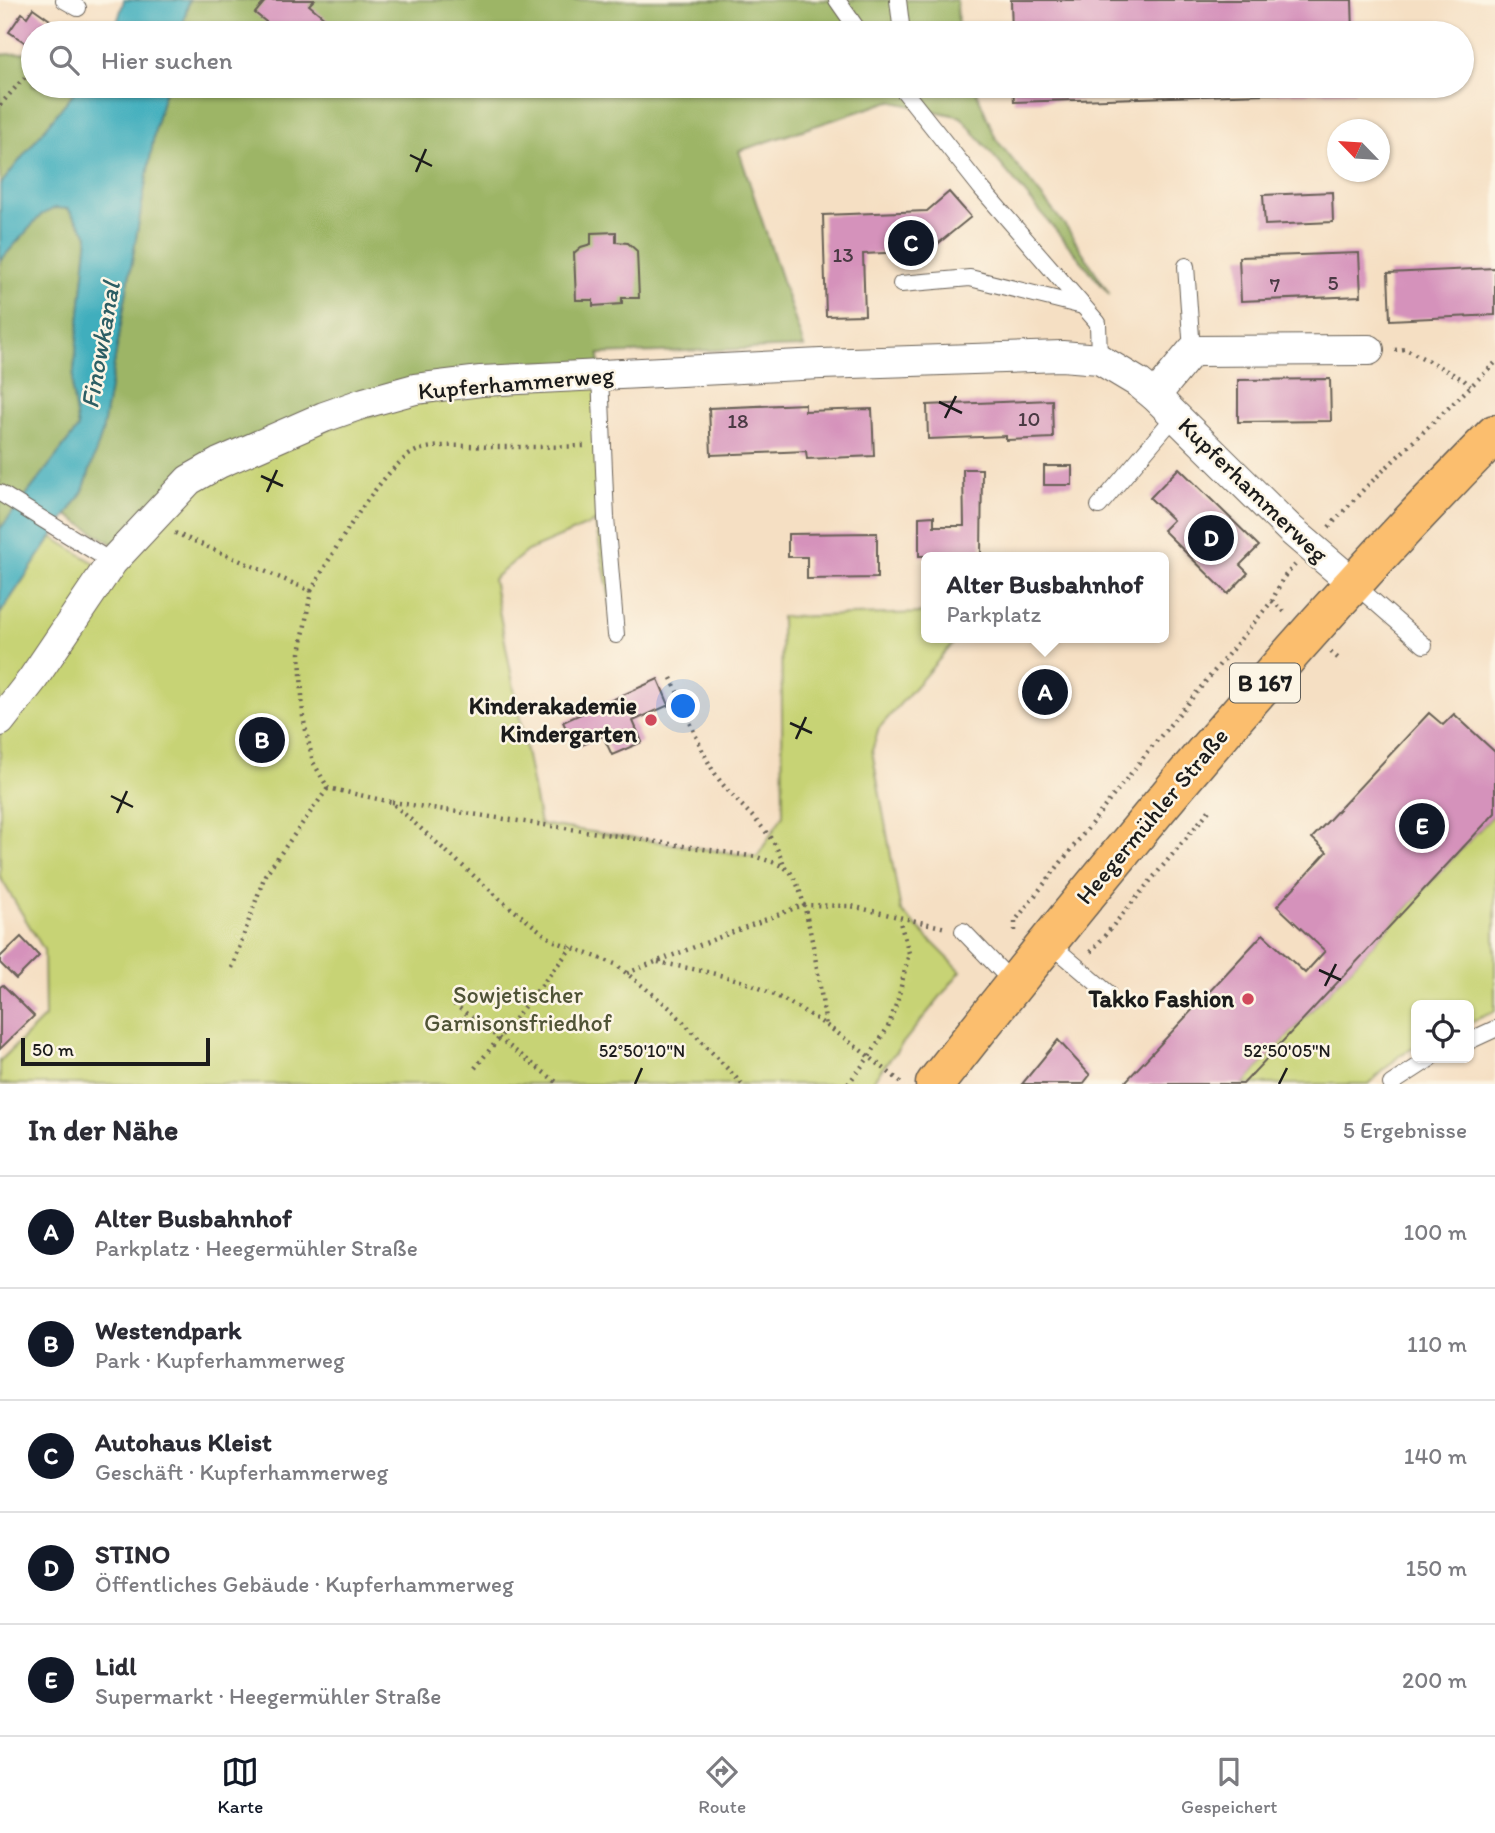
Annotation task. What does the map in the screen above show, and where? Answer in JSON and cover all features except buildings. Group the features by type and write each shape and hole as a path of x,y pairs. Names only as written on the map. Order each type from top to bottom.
{"main road":[{"name":"Heegermühler Straße","path":"935,1084 1014,984 1031,937 1187,773 1353,583 1495,434"}],"street":[{"path":"1165,406 1192,351 1369,350"},
{"name":"Kupferhammerweg","path":"0,721 32,680 112,562 189,480 219,463 324,417 364,403 415,389 481,381 1062,356 1099,359 1139,383 1310,546 1353,583"}],"lane":[{"path":"837,0 852,21"},
{"path":"898,0 901,21"},
{"path":"915,98 981,188 1098,323 1099,359"},
{"path":"1186,266 1192,351"},
{"path":"901,284 970,278 1083,306"},
{"path":"600,375 616,635"},
{"path":"1099,506 1165,406"},
{"path":"5,495 112,562"},
{"path":"1353,583 1424,645"},
{"path":"963,931 1014,984"},
{"path":"1031,937 1079,967 1107,992"},
{"path":"1474,1039 1495,1029"},
{"path":"1391,1084 1423,1063"}],"path":[{"path":"0,105 21,81"},
{"path":"1406,349 1464,380 1469,386"},
{"path":"1031,937 1015,921 1150,749 1272,601 1283,578 1364,489 1495,363"},
{"path":"603,446 459,446 420,449 398,462 363,507 332,553 311,591 300,653 303,717 313,762 328,788 391,802 757,857 784,867 792,874 803,905 826,1026"},
{"path":"205,545 311,591"},
{"path":"671,678 713,770 727,792 780,851 784,867"},
{"path":"232,968 265,875 328,788"},
{"path":"391,802 502,901 552,940 615,964 670,1008 742,1084"},
{"path":"1079,967 1212,807"},
{"path":"627,974 803,905 851,906 899,919 963,931"},
{"path":"848,1084 888,1027 898,999 909,953 899,919"},
{"path":"475,1068 572,947"},
{"path":"658,962 720,975 768,992 826,1026 903,1084"},
{"path":"454,1004 559,1084"}],"green space":[{"path":"189,0 957,0 958,21 184,21"},
{"path":"21,53 21,98 69,98 0,185 0,55"},
{"path":"163,98 979,98 996,139 1067,228 1110,295 961,117 890,101 739,151 804,347 599,354 600,375 481,381 219,463 122,550 67,515 83,491 102,433"},
{"path":"55,207 68,209 88,235 72,390 78,428 0,529 0,261 41,215"},
{"name":"Sowjetischer Garnisonsfriedhof","path":"600,375 615,625 595,522 527,551 493,579 540,824 757,857 783,815 781,617 921,613 921,643 954,643 879,728 872,751 901,911 961,971 870,1084 0,1084 0,1061 45,1017 44,950 0,877 0,614 52,537 106,570 189,480 324,417"},
{"path":"1495,813 1495,1011 1474,1021 1474,1000 1411,1000 1411,1049 1401,1054 1369,1084 1243,1084"}],"water":[{"path":"124,0 189,0 184,21 118,21"},
{"name":"Finowkanal","path":"69,98 163,98 102,433 83,491 0,614 0,529 78,428 72,390 88,235 68,209 55,208 41,215 0,261 0,185"}],"place":[{"name":"Autohaus Kleist","path":"911,243"},
{"name":"STINO","path":"1211,538"},
{"name":"Alter Busbahnhof","path":"1045,692"},
{"name":"Kinderakademie Kindergarten","path":"651,720"},
{"name":"Westendpark","path":"262,740"},
{"name":"Lidl","path":"1422,826"},
{"name":"Takko Fashion","path":"1248,999"}]}
